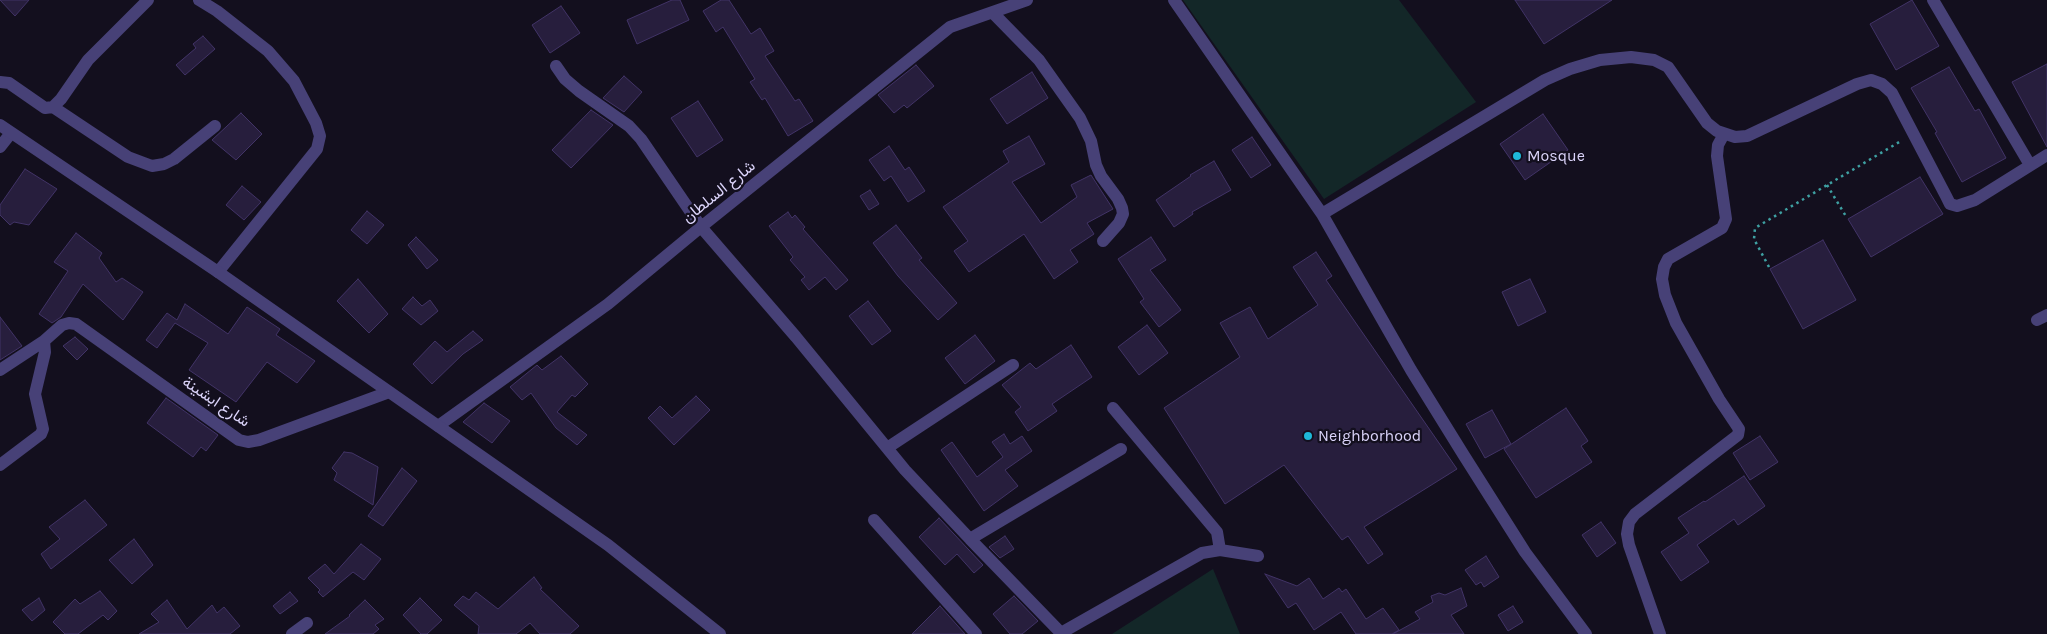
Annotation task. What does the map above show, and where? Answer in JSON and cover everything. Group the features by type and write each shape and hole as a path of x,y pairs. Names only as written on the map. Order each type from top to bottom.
{"street":[{"path":"53,107 88,60 148,0"},
{"path":"200,0 268,51 294,80 316,123 320,136 317,149 218,272"},
{"name":"شارع السلطان","path":"438,426 608,304 950,26 993,13 1012,3 1027,0"},
{"path":"1174,0 1322,214 1411,370 1463,454 1525,552 1586,634"},
{"path":"1933,0 2030,165"},
{"path":"993,13 1038,60 1080,118 1091,141 1096,165 1118,199 1123,214 1120,222 1103,241"},
{"path":"1322,214 1546,80 1570,69 1600,60 1631,57 1654,60 1668,67 1707,123 1724,134 1735,137 1747,136 1857,84 1871,80 1882,84 1892,92 1950,204 1957,206 1975,200 2047,155"},
{"path":"556,66 579,91 629,126 641,139 701,227 796,337 887,448 935,504 1061,633 1202,553 1220,550 1258,556"},
{"path":"0,82 9,83 45,108 53,107 128,157 152,166 164,164 174,159 215,126"},
{"path":"0,125 218,272 608,545 720,634"},
{"path":"0,147 11,133"},
{"path":"1660,634 1629,545 1627,534 1629,522 1635,514 1738,435 1735,423 1719,399 1676,323 1665,295 1662,279 1664,267 1668,260 1722,228 1726,219 1716,156 1718,146 1724,134"},
{"name":"شارع ابشينة","path":"0,370 44,342 62,325 76,324 239,440 248,442 259,440 389,392"},
{"path":"0,465 41,434 43,429 35,394 46,352 44,342"},
{"path":"887,448 1013,365"},
{"path":"1113,408 1217,532 1220,550"},
{"path":"970,539 1121,449"},
{"path":"874,520 976,634"},
{"path":"292,634 307,624"}],"path":[{"path":"1769,267 1754,239 1755,228 1905,139"},
{"path":"1827,185 1847,218"}],"green space":[{"path":"1183,0 1399,0 1476,102 1324,199"},
{"path":"1213,569 1240,634 1112,634"}],"building":[{"path":"0,0 29,0 15,16"},
{"path":"672,0 680,0 689,20 637,44 627,20"},
{"path":"721,0 729,0 751,34 760,28 774,51 765,56 795,101 799,99 813,121 788,136 765,98 762,100 750,82 755,79 723,27 716,32 703,11"},
{"path":"1515,0 1612,0 1544,44"},
{"path":"1912,0 1939,46 1896,70 1870,24"},
{"path":"561,6 580,33 550,53 532,25"},
{"path":"203,36 215,49 185,75 176,65 196,48 193,44"},
{"path":"2047,64 2047,147 2012,82"},
{"path":"916,65 934,86 907,108 904,105 894,113 878,95"},
{"path":"1949,67 1975,111 1979,109 2006,158 1962,182 1935,133 1937,132 1911,88"},
{"path":"1032,72 1048,98 1007,124 990,99"},
{"path":"624,76 642,92 624,112 603,98"},
{"path":"698,101 723,140 697,157 671,118"},
{"path":"591,110 613,125 571,168 552,150"},
{"path":"241,113 262,134 236,160 212,140"},
{"path":"1543,114 1568,150 1525,180 1500,144"},
{"path":"1029,136 1045,164 1012,182 1041,223 1077,197 1071,185 1091,175 1113,209 1087,223 1094,234 1070,250 1078,262 1054,279 1024,234 969,272 954,251 968,241 943,207 1009,162 1003,151"},
{"path":"1252,137 1271,165 1251,178 1232,150"},
{"path":"889,146 905,170 909,167 925,191 908,202 891,176 884,181 869,160"},
{"path":"1214,161 1231,190 1192,212 1193,214 1174,227 1156,200 1190,175"},
{"path":"25,169 57,189 29,225 14,222 10,225 0,215 0,205"},
{"path":"1920,177 1943,214 1871,257 1848,219"},
{"path":"242,186 261,202 244,220 226,205"},
{"path":"870,190 879,204 869,210 860,196"},
{"path":"367,211 384,225 367,244 351,230"},
{"path":"788,212 792,218 795,215 805,227 803,229 848,280 836,290 825,277 809,290 801,280 805,277 790,260 793,257 769,226"},
{"path":"896,225 922,258 919,260 957,303 938,320 898,276 873,243"},
{"path":"76,233 102,253 99,258 116,282 122,278 143,292 123,320 83,284 61,317 52,323 39,314 68,271 54,262"},
{"path":"416,237 438,260 427,269 408,245"},
{"path":"1151,237 1166,260 1150,270 1181,310 1159,327 1140,302 1144,299 1118,259"},
{"path":"1823,240 1856,300 1803,329 1770,269"},
{"name":"Neighborhood","path":"1316,252 1332,276 1326,280 1457,469 1364,527 1383,554 1368,564 1348,536 1342,540 1284,465 1225,504 1164,408 1240,357 1220,323 1250,307 1268,339 1318,305 1293,267"},
{"path":"358,279 388,314 369,333 337,301"},
{"path":"1530,279 1546,312 1518,326 1502,292"},
{"path":"413,297 422,306 430,300 438,311 421,325 402,309"},
{"path":"868,301 891,331 872,345 849,316"},
{"path":"185,304 228,334 247,307 280,329 276,335 315,361 297,383 267,362 236,402 189,370 208,343 175,323 157,348 146,340 167,313 177,320"},
{"path":"0,317 22,346 0,360"},
{"path":"1147,325 1168,353 1139,375 1118,347"},
{"path":"473,331 483,340 463,354 432,384 413,364 435,341 447,352"},
{"path":"975,335 995,361 965,384 945,358"},
{"path":"75,337 88,349 77,360 63,346"},
{"path":"1071,345 1092,377 1052,404 1057,411 1028,431 1015,412 1021,407 1002,385 1030,363 1036,369"},
{"path":"561,356 588,384 575,397 572,395 557,412 587,435 577,445 556,428 531,393 522,400 510,387 537,365 542,370"},
{"path":"696,396 710,410 674,445 648,418 660,406 672,418"},
{"path":"166,398 218,435 206,451 201,447 193,457 147,423"},
{"path":"484,403 510,421 492,443 463,422"},
{"path":"1566,408 1588,441 1581,446 1592,462 1536,498 1504,449"},
{"path":"1492,410 1511,444 1485,458 1466,424"},
{"path":"1004,434 1010,444 1022,436 1032,451 1005,470 1018,486 984,511 941,450 952,442 977,477 1003,457 992,442"},
{"path":"1760,436 1778,462 1750,480 1733,453"},
{"path":"344,452 352,453 378,467 373,505 334,480 337,473 332,468"},
{"path":"402,468 417,481 383,526 368,516"},
{"path":"1744,476 1765,506 1738,525 1734,519 1697,545 1709,562 1681,581 1661,552 1689,533 1678,518"},
{"path":"85,500 107,525 51,569 41,554 60,539 49,527"},
{"path":"939,518 983,565 974,573 957,554 945,565 919,537"},
{"path":"1601,522 1616,543 1597,557 1582,535"},
{"path":"1005,536 1014,549 1000,558 989,547"},
{"path":"134,539 153,565 132,584 109,560"},
{"path":"361,544 381,559 364,580 353,572 323,597 318,592 320,590 308,578 325,564 334,574"},
{"path":"1486,556 1499,577 1484,587 1481,582 1476,585 1465,570"},
{"path":"1265,574 1297,586 1309,578 1323,599 1339,588 1342,592 1346,589 1366,619 1383,608 1399,630 1392,634 1356,634 1341,612 1314,630 1296,603 1288,608"},
{"path":"534,577 542,588 540,589 579,626 570,634 540,634 530,623 516,634 478,634 479,626 454,605 463,596 469,600 476,592 498,609"},
{"path":"1461,588 1467,606 1451,615 1464,634 1393,634 1420,619 1415,612 1433,602 1431,596 1439,593 1445,595"},
{"path":"100,591 117,611 108,620 103,615 78,634 65,634 53,622 75,599 80,604"},
{"path":"290,592 298,601 280,614 273,606"},
{"path":"1014,596 1038,621 1022,634 1010,634 993,614"},
{"path":"39,598 45,610 32,621 22,610"},
{"path":"420,598 442,620 427,634 421,634 403,615"},
{"path":"167,600 187,629 212,605 217,613 224,607 240,626 230,634 139,634 159,622 151,614"},
{"path":"365,600 384,619 375,625 379,629 373,634 325,634 350,616"},
{"path":"940,606 965,634 912,634"},
{"path":"1513,606 1523,622 1508,631 1498,615"}],"place":[{"name":"Mosque","path":"1517,156"},
{"name":"Neighborhood","path":"1308,436"}]}
